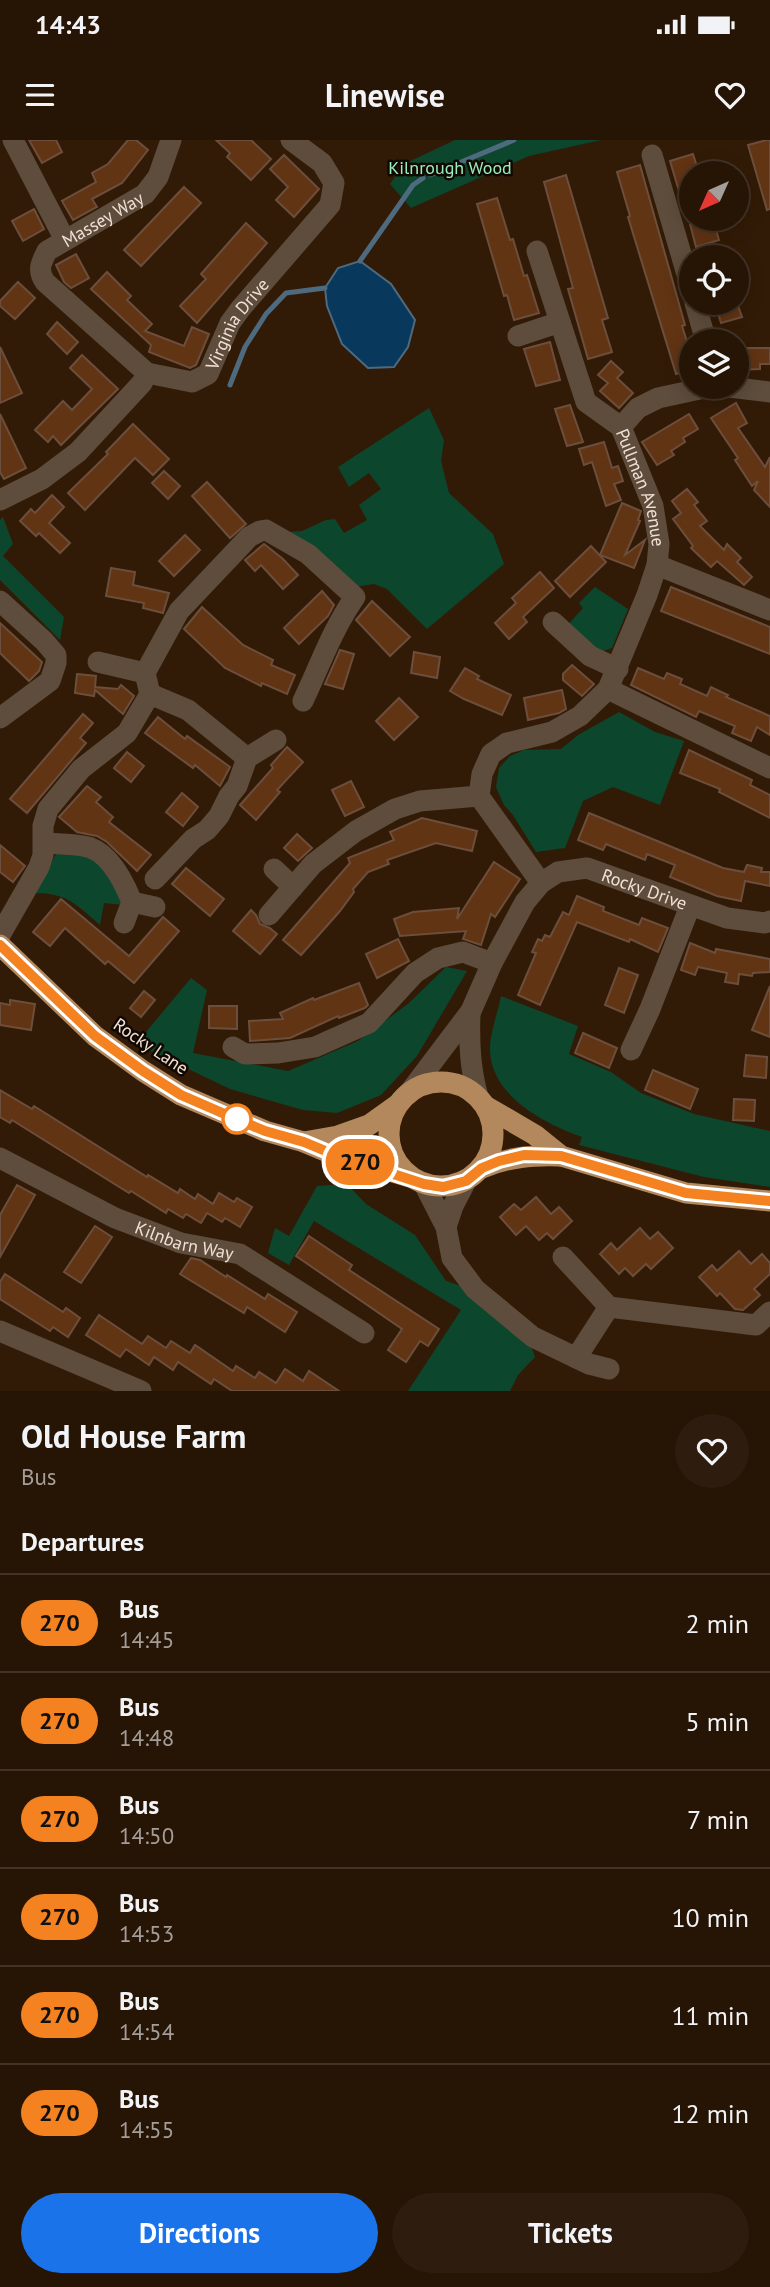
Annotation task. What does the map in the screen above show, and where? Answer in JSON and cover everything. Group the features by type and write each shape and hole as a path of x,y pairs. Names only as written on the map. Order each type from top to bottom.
{"highway":[{"name":"Rocky Lane","path":"0,945 95,1036 181,1095 265,1131 419,1181"},
{"path":"561,1156 466,1088 452,1083 429,1083 403,1099 390,1122 389,1141 395,1159 419,1181 443,1187 474,1175 499,1161 524,1155 561,1156 686,1193 770,1201"},
{"name":"Rocky Lane","path":"304,1142 338,1136 369,1125 403,1099"},
{"path":"474,1175 489,1156 494,1142 494,1127 482,1102"}],"street":[{"path":"13,140 65,240"},
{"name":"Massey Way","path":"147,373 45,282 40,274 41,262 47,251 145,194 158,177 171,140"},
{"name":"Virginia Drive","path":"147,373 192,382 208,374 230,324 241,307 330,205 334,183 322,163 291,140"},
{"path":"652,155 679,247"},
{"name":"Pullman Avenue","path":"479,796 481,774 491,754 507,743 552,732 580,716 608,689 657,565 659,544 653,506 621,427 586,401 537,251"},
{"path":"518,335 560,322"},
{"path":"0,500 42,479 78,452 142,383 147,373"},
{"path":"749,392 769,398"},
{"path":"621,427 638,408 658,398 679,393"},
{"path":"0,935 39,867 45,843 43,825 48,809 81,769 127,733 150,694 145,673 179,611 249,537 260,531 266,530 307,554 363,594 339,619 303,701"},
{"path":"657,565 770,610"},
{"path":"0,600 44,641 56,655 56,663 50,681 0,718"},
{"path":"554,622 590,656 618,669"},
{"path":"99,662 145,673"},
{"path":"608,689 770,768"},
{"path":"150,694 188,710 247,758"},
{"path":"155,879 219,816 242,776 247,758 276,740"},
{"path":"270,915 313,864 356,831 395,809 420,801 479,796 541,883 525,902 492,963 471,1011 403,1099"},
{"path":"45,843 87,846 110,862 123,880 132,902 124,923"},
{"name":"Rocky Drive","path":"541,883 558,872 587,868 727,918 770,922"},
{"path":"274,869 293,887"},
{"path":"132,902 155,907"},
{"path":"631,1050 690,906"},
{"path":"241,1053 278,1053 315,1047 369,1023 415,973 438,958 463,952 492,963"},
{"path":"471,1011 469,1045 472,1074 482,1102"},
{"name":"Kilnbarn Way","path":"0,1158 115,1218 181,1243 240,1254 364,1333"},
{"path":"446,1227 453,1206 474,1175"},
{"path":"419,1181 446,1227 452,1258 475,1289 533,1337 609,1369"},
{"path":"564,1257 609,1307 756,1325 770,1312"},
{"path":"576,1357 609,1307"},
{"path":"3,1340 141,1391"}],"green space":[{"name":"Kilnrough Wood","path":"455,140 601,140 529,156 411,208 390,184 404,164"},
{"path":"429,408 444,440 441,461 449,493 493,534 504,564 427,629 387,589 374,584 354,587 285,532 302,531 326,520 335,519 344,533 367,520 359,505 381,489 369,473 349,487 338,467"},
{"path":"3,517 13,544 3,556 64,617 60,640 0,580 0,520"},
{"path":"595,587 628,609 612,648 597,653 567,626 583,608 579,603"},
{"path":"619,712 655,732 684,741 660,805 613,787 583,801 565,848 536,852 504,805 496,787 499,768 510,756 524,750 561,749 578,735"},
{"path":"64,851 102,860 124,905 104,903 100,925 64,898 35,893 56,854"},
{"path":"446,967 467,971 417,1056 381,1095 337,1113 303,1110 230,1089 136,1044 191,978 207,990 193,1053 288,1071 358,1041 409,1003"},
{"path":"501,996 578,1026 569,1054 611,1072 641,1093 694,1114 770,1131 770,1187 704,1177 579,1145 582,1137 551,1124 521,1105 499,1080 492,1065 490,1042"},
{"path":"347,1184 366,1204 415,1235 446,1281 467,1288 530,1343 535,1357 518,1375 510,1391 408,1391 461,1310 314,1221 289,1265 268,1253 275,1228 289,1236 317,1186"}],"water":[{"path":"360,261 391,284 415,320 408,347 394,367 368,368 342,344 327,306 325,288 338,268"}],"building":[{"path":"29,140 56,140 62,152 42,163"},
{"path":"128,140 136,140 148,150 122,183 92,199 97,207 73,220 62,201 96,182 92,173 108,164"},
{"path":"216,140 251,140 271,159 251,180 227,157 230,153"},
{"path":"770,140 770,209 767,210 748,145"},
{"path":"693,154 695,161 679,161 679,191 670,161"},
{"path":"284,155 319,189 294,217 276,200 288,187 270,169"},
{"path":"640,165 679,304 679,315 682,315 685,325 682,326 683,329 679,329 679,373 676,374 617,172"},
{"path":"566,175 608,318 602,320 612,352 588,359 568,289 573,288 544,182"},
{"path":"184,187 201,203 141,266 124,250"},
{"path":"497,198 510,240 513,239 539,313 514,320 507,295 504,296 477,204"},
{"path":"34,209 44,229 23,241 12,221"},
{"path":"246,223 267,243 197,323 180,306 206,279 201,274"},
{"path":"692,231 716,231 719,240 695,245"},
{"path":"76,254 89,278 71,288 64,282 56,265"},
{"path":"107,272 131,296 127,300 152,324 145,331 184,346 192,327 209,334 196,365 190,368 149,352 151,345 91,289"},
{"path":"18,282 35,298 15,319 0,306 0,301"},
{"path":"719,315 742,317 721,323"},
{"path":"57,322 78,342 67,354 47,334"},
{"path":"550,342 560,380 536,386 524,349"},
{"path":"0,347 22,393 0,403"},
{"path":"749,348 770,348 770,364 760,364 760,369 749,369"},
{"path":"82,355 118,389 61,445 53,436 48,442 35,430 63,401 72,410 92,389 70,368"},
{"path":"611,361 623,372 617,378 633,393 619,408 600,391 608,383 598,375"},
{"path":"736,403 747,423 738,428 765,467 770,457 770,507 754,490 758,481 752,486 735,460 738,458 711,418"},
{"path":"570,405 583,442 567,446 555,409"},
{"path":"0,414 26,468 4,479 0,472"},
{"path":"689,414 698,429 683,438 685,442 671,451 674,455 657,465 642,442"},
{"path":"133,424 169,459 153,475 135,458 85,510 68,493 108,454 106,452"},
{"path":"604,442 612,468 618,466 623,481 614,484 621,500 606,506 592,462 584,465 579,449"},
{"path":"164,471 180,486 168,499 152,483"},
{"path":"207,482 246,524 230,538 192,496"},
{"path":"687,489 698,502 694,505 707,521 700,526 724,550 727,544 741,558 737,562 752,577 744,585 717,561 711,567 691,548 693,546 673,519 681,513 672,501"},
{"path":"52,495 64,507 49,523 70,543 60,553 39,533 36,536 20,521 31,509 35,513"},
{"path":"622,503 641,511 640,521 625,555 645,540 634,568 600,555"},
{"path":"185,535 200,550 174,576 159,561"},
{"path":"264,544 298,575 283,589 261,565 255,571 245,560"},
{"path":"591,546 606,562 570,597 555,581"},
{"path":"111,568 135,572 133,585 169,593 163,613 143,608 144,603 106,596"},
{"path":"540,572 554,588 523,617 527,622 509,639 495,623 516,603 512,598"},
{"path":"671,587 770,627 770,654 661,611"},
{"path":"322,591 334,605 328,616 299,644 284,628"},
{"path":"372,601 410,637 390,656 356,620"},
{"path":"202,607 243,645 273,660 271,665 295,675 287,694 262,683 261,686 225,668 184,629"},
{"path":"0,623 42,662 39,671 29,681 0,653"},
{"path":"340,650 354,654 343,689 325,684"},
{"path":"414,652 440,657 437,678 411,673"},
{"path":"572,665 594,684 582,696 563,680 563,674"},
{"path":"465,668 479,676 477,679 511,695 502,715 450,691"},
{"path":"638,668 664,679 667,673 682,679 680,684 707,696 711,687 728,695 726,697 770,716 770,735 757,727 751,741 732,733 735,726 699,711 696,717 631,685"},
{"path":"77,674 96,676 95,687 118,689 121,685 134,696 123,714 95,690 94,696 75,693"},
{"path":"562,690 566,709 528,720 524,698"},
{"path":"399,698 418,717 394,740 376,721"},
{"path":"83,714 93,723 80,738 86,743 27,813 10,799"},
{"path":"158,717 185,739 187,736 230,767 220,786 195,765 193,768 145,733"},
{"path":"287,747 303,762 277,790 280,792 256,820 240,805 273,768 271,765"},
{"path":"689,750 752,780 750,785 770,795 770,818 719,792 720,789 680,773"},
{"path":"127,752 144,766 131,782 114,768"},
{"path":"351,781 364,807 345,816 332,790"},
{"path":"87,786 101,797 96,802 113,817 109,822 151,855 137,871 107,842 97,836 77,832 59,817"},
{"path":"182,793 198,807 183,826 166,812"},
{"path":"589,813 723,868 744,872 747,865 762,868 761,872 770,872 770,886 745,881 741,901 717,896 670,877 675,865 647,854 645,860 606,844 603,850 578,840"},
{"path":"422,818 477,831 472,851 436,843 387,860 389,864 368,872 353,889 354,892 340,911 301,955 283,940 350,863 348,858 394,840 390,832"},
{"path":"297,834 312,848 298,861 284,848"},
{"path":"0,845 25,866 13,882 0,872"},
{"path":"494,862 520,879 495,917 491,914 481,945 463,939 466,931 400,936 394,919 413,912 459,908 457,919"},
{"path":"186,868 224,899 210,916 172,884"},
{"path":"577,896 604,907 603,911 639,925 642,918 668,928 658,952 630,939 629,942 577,922 540,1005 518,995 536,953 532,952 538,939 542,941 545,935 550,937 563,912 569,915"},
{"path":"61,899 129,956 163,917 179,931 134,983 108,961 105,964 65,928 50,946 33,932"},
{"path":"251,910 260,924 277,934 260,954 233,931"},
{"path":"398,939 409,961 377,978 366,954"},
{"path":"690,943 715,953 716,949 770,959 770,972 753,973 752,976 739,974 738,984 725,982 727,973 698,967 695,975 681,970"},
{"path":"619,968 638,975 624,1013 605,1005"},
{"path":"359,983 368,1005 365,1008 339,1018 338,1016 290,1038 250,1041 249,1021 283,1019 280,1013 313,998 314,1000"},
{"path":"770,986 770,1037 752,1030"},
{"path":"144,991 155,1000 141,1017 130,1008"},
{"path":"10,1000 35,1004 31,1030 0,1025 0,1003 10,1005"},
{"path":"209,1006 237,1006 237,1029 209,1028"},
{"path":"583,1033 617,1048 609,1068 575,1053"},
{"path":"746,1055 767,1057 766,1078 744,1076"},
{"path":"653,1070 698,1089 690,1109 645,1090"},
{"path":"0,1090 32,1109 34,1106 147,1177 148,1175 178,1193 180,1189 195,1199 198,1194 213,1204 219,1193 234,1202 237,1198 252,1207 240,1227 225,1218 222,1222 207,1213 201,1223 186,1214 183,1218 168,1209 166,1213 12,1120 10,1123 0,1117"},
{"path":"734,1099 755,1100 754,1121 733,1120"},
{"path":"17,1185 35,1195 0,1257 0,1215"},
{"path":"536,1197 551,1214 559,1207 572,1221 553,1239 547,1233 539,1240 526,1226 516,1235 500,1217 514,1204 521,1210"},
{"path":"95,1226 112,1237 81,1283 64,1272"},
{"path":"640,1228 650,1239 658,1232 673,1248 651,1269 646,1264 633,1276 625,1268 619,1274 600,1254 611,1243 617,1250"},
{"path":"309,1236 352,1265 349,1270 439,1329 428,1346 420,1341 406,1362 388,1350 402,1329 296,1256"},
{"path":"739,1251 751,1264 762,1254 770,1263 770,1274 754,1289 760,1295 743,1310 735,1309 720,1293 717,1296 699,1277 712,1265 717,1271"},
{"path":"191,1258 200,1260 265,1299 268,1294 297,1312 285,1332 247,1307 244,1313 180,1274"},
{"path":"5,1274 63,1312 66,1308 80,1318 68,1337 53,1327 50,1331 0,1299 0,1282"},
{"path":"99,1315 142,1344 148,1336 166,1348 171,1341 190,1353 195,1345 233,1371 236,1366 255,1378 259,1372 276,1383 285,1369 303,1381 309,1371 339,1391 232,1391 214,1379 211,1384 178,1362 173,1370 154,1357 149,1365 126,1349 120,1357 86,1335"}],"waterway":[{"path":"430,175 514,140"},
{"path":"360,261 413,185 423,178"},
{"path":"230,385 245,347 266,314 286,293 325,288"}],"bus line":[{"name":"270","path":"0,945 95,1036 181,1095 265,1131 304,1142 335,1155 413,1178 424,1184 443,1187 466,1181 482,1168 499,1161 524,1155 561,1156 686,1193 770,1201"}]}
